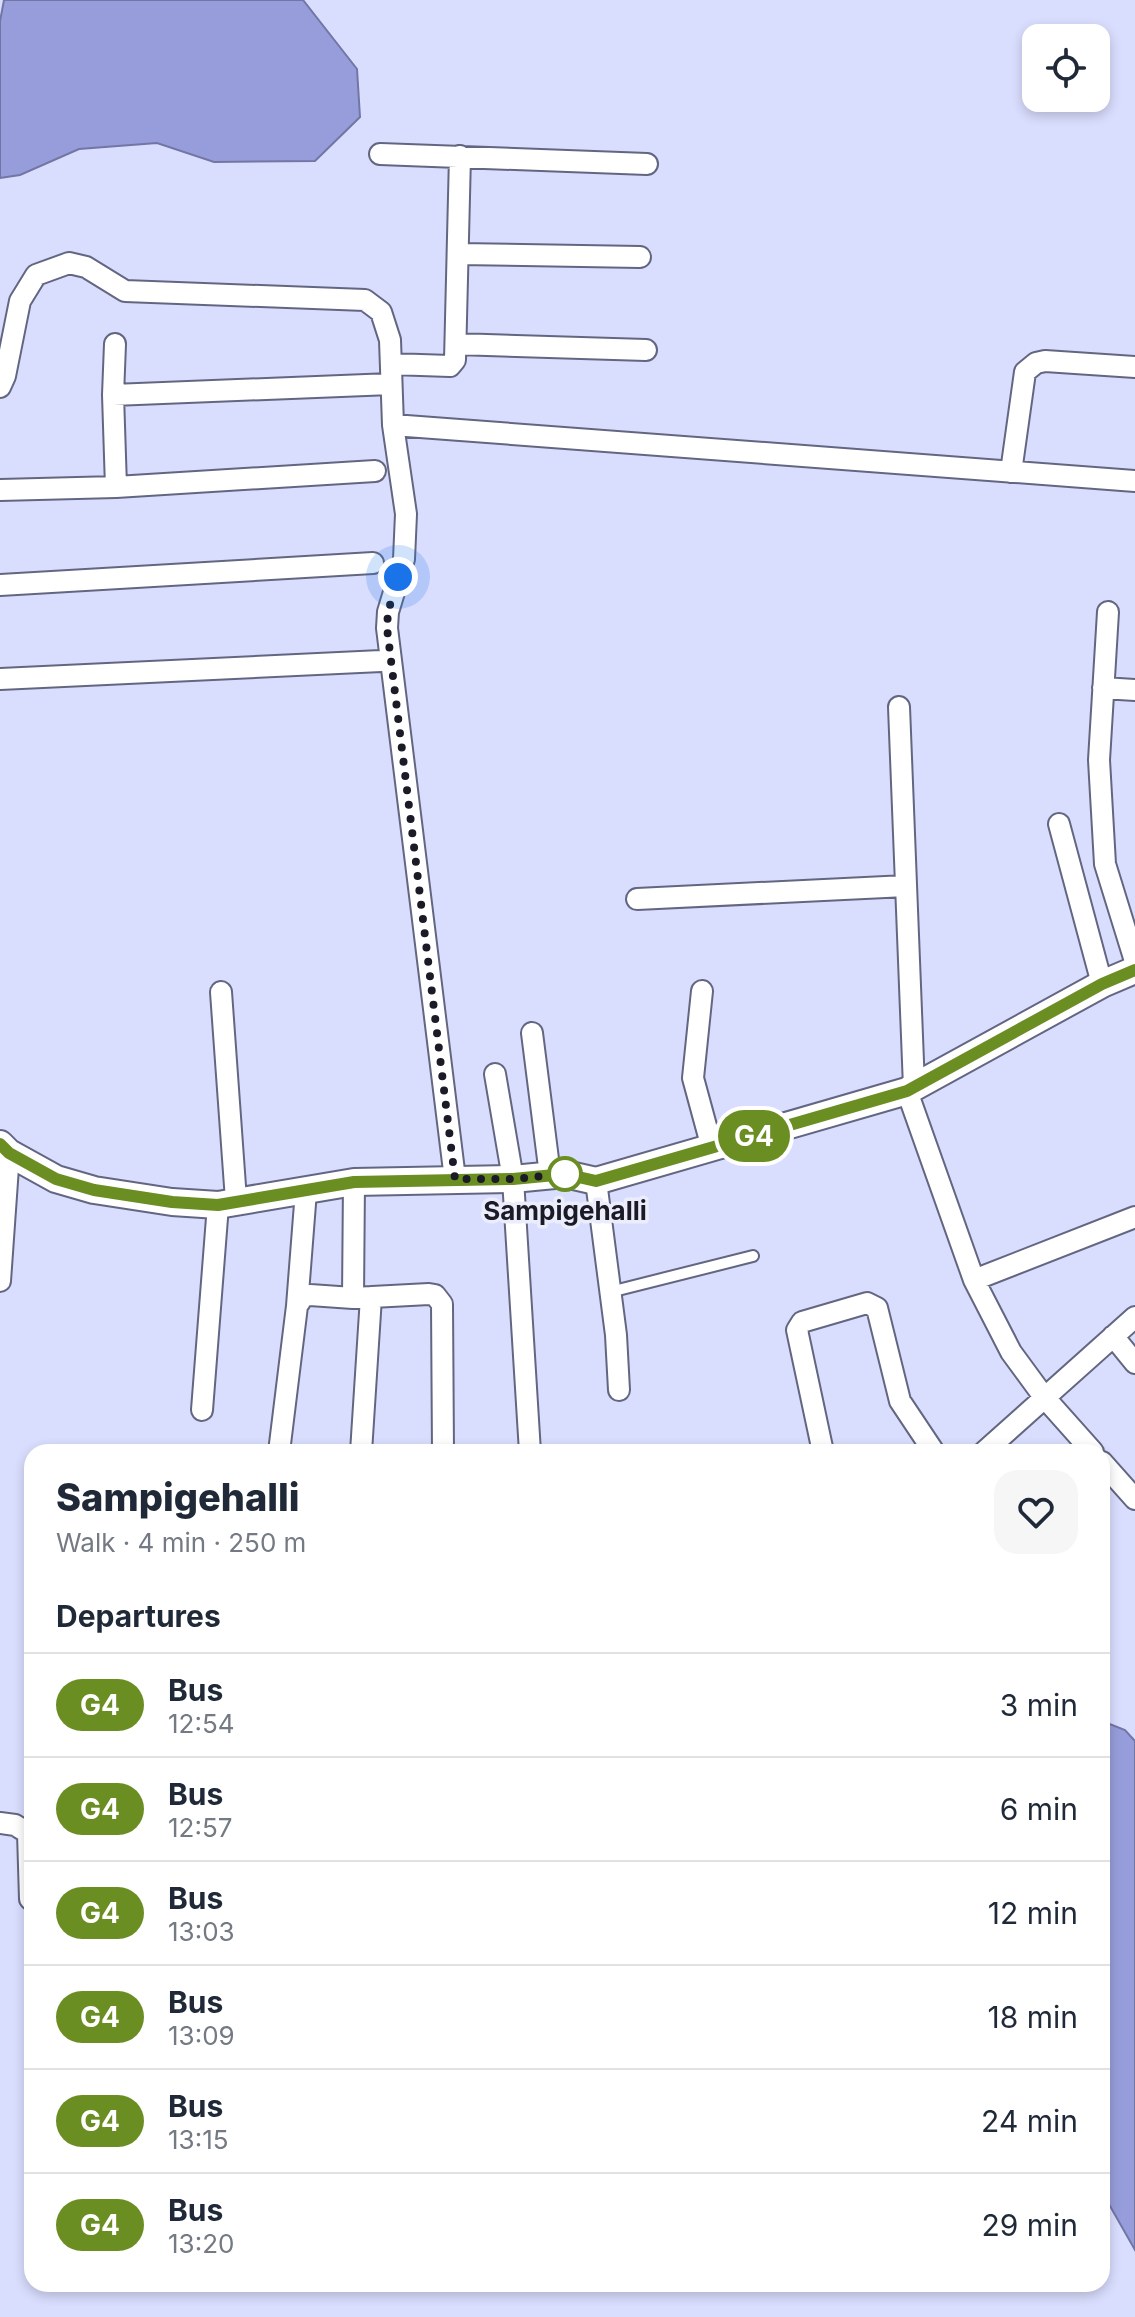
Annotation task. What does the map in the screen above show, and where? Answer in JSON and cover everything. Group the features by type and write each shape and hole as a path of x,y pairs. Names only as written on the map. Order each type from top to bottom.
{"street":[{"path":"380,154 647,164"},
{"path":"113,395 391,374 450,366 455,360 456,344 460,156"},
{"path":"459,254 640,257"},
{"path":"0,387 20,301 36,275 69,263 86,267 125,291 365,300 381,312 390,340 393,425 405,497 406,536 404,559 388,612 387,628 455,1179"},
{"path":"115,344 116,487"},
{"path":"456,344 646,350"},
{"path":"1011,472 1025,372 1036,363 1045,361 1135,367"},
{"path":"393,425 1135,481"},
{"path":"0,490 116,487 375,471"},
{"path":"0,585 373,563"},
{"path":"1108,612 1099,760 1105,864 1135,961"},
{"path":"0,679 381,661"},
{"path":"1103,688 1135,690"},
{"path":"899,707 910,1089 974,1280 1011,1352 1044,1397 1086,1444"},
{"path":"1059,824 1102,984"},
{"path":"637,899 906,886"},
{"path":"0,1281 4,1149 56,1179 149,1200 227,1202 354,1182 513,1179 565,1174 596,1181 910,1089 1102,984 1135,970"},
{"path":"702,991 693,1078 712,1148"},
{"path":"202,1410 227,1202 221,992"},
{"path":"532,1033 550,1175"},
{"path":"495,1074 513,1179 530,1444"},
{"path":"596,1181 616,1335 619,1390"},
{"path":"354,1182 362,1298 361,1444"},
{"path":"280,1444 297,1306 306,1191"},
{"path":"974,1280 1135,1217"},
{"path":"297,1306 303,1297 310,1295 362,1298 429,1294 440,1299 443,1444"},
{"path":"821,1444 797,1330 802,1322 867,1303 877,1308 900,1401 929,1444"},
{"path":"993,1444 1135,1317"},
{"path":"1113,1336 1135,1363"},
{"path":"1110,1471 1135,1499"},
{"path":"0,1823 15,1825 24,1831"}],"lane":[{"path":"610,1292 753,1256"}],"water":[{"path":"4,0 303,0 357,69 360,117 315,161 214,162 157,143 79,149 20,175 0,178 0,21"},
{"path":"1110,1724 1125,1730 1135,1741 1135,2250 1110,2206"}],"bus line":[{"name":"G4","path":"0,1144 9,1153 56,1179 94,1190 138,1198 218,1205 354,1182 513,1179 565,1174 596,1181 907,1091 1102,984 1135,970"}],"place":[{"name":"Sampigehalli","path":"565,1174"}],"route":[{"path":"398,577 387,628 455,1179 513,1179 565,1174"}]}
